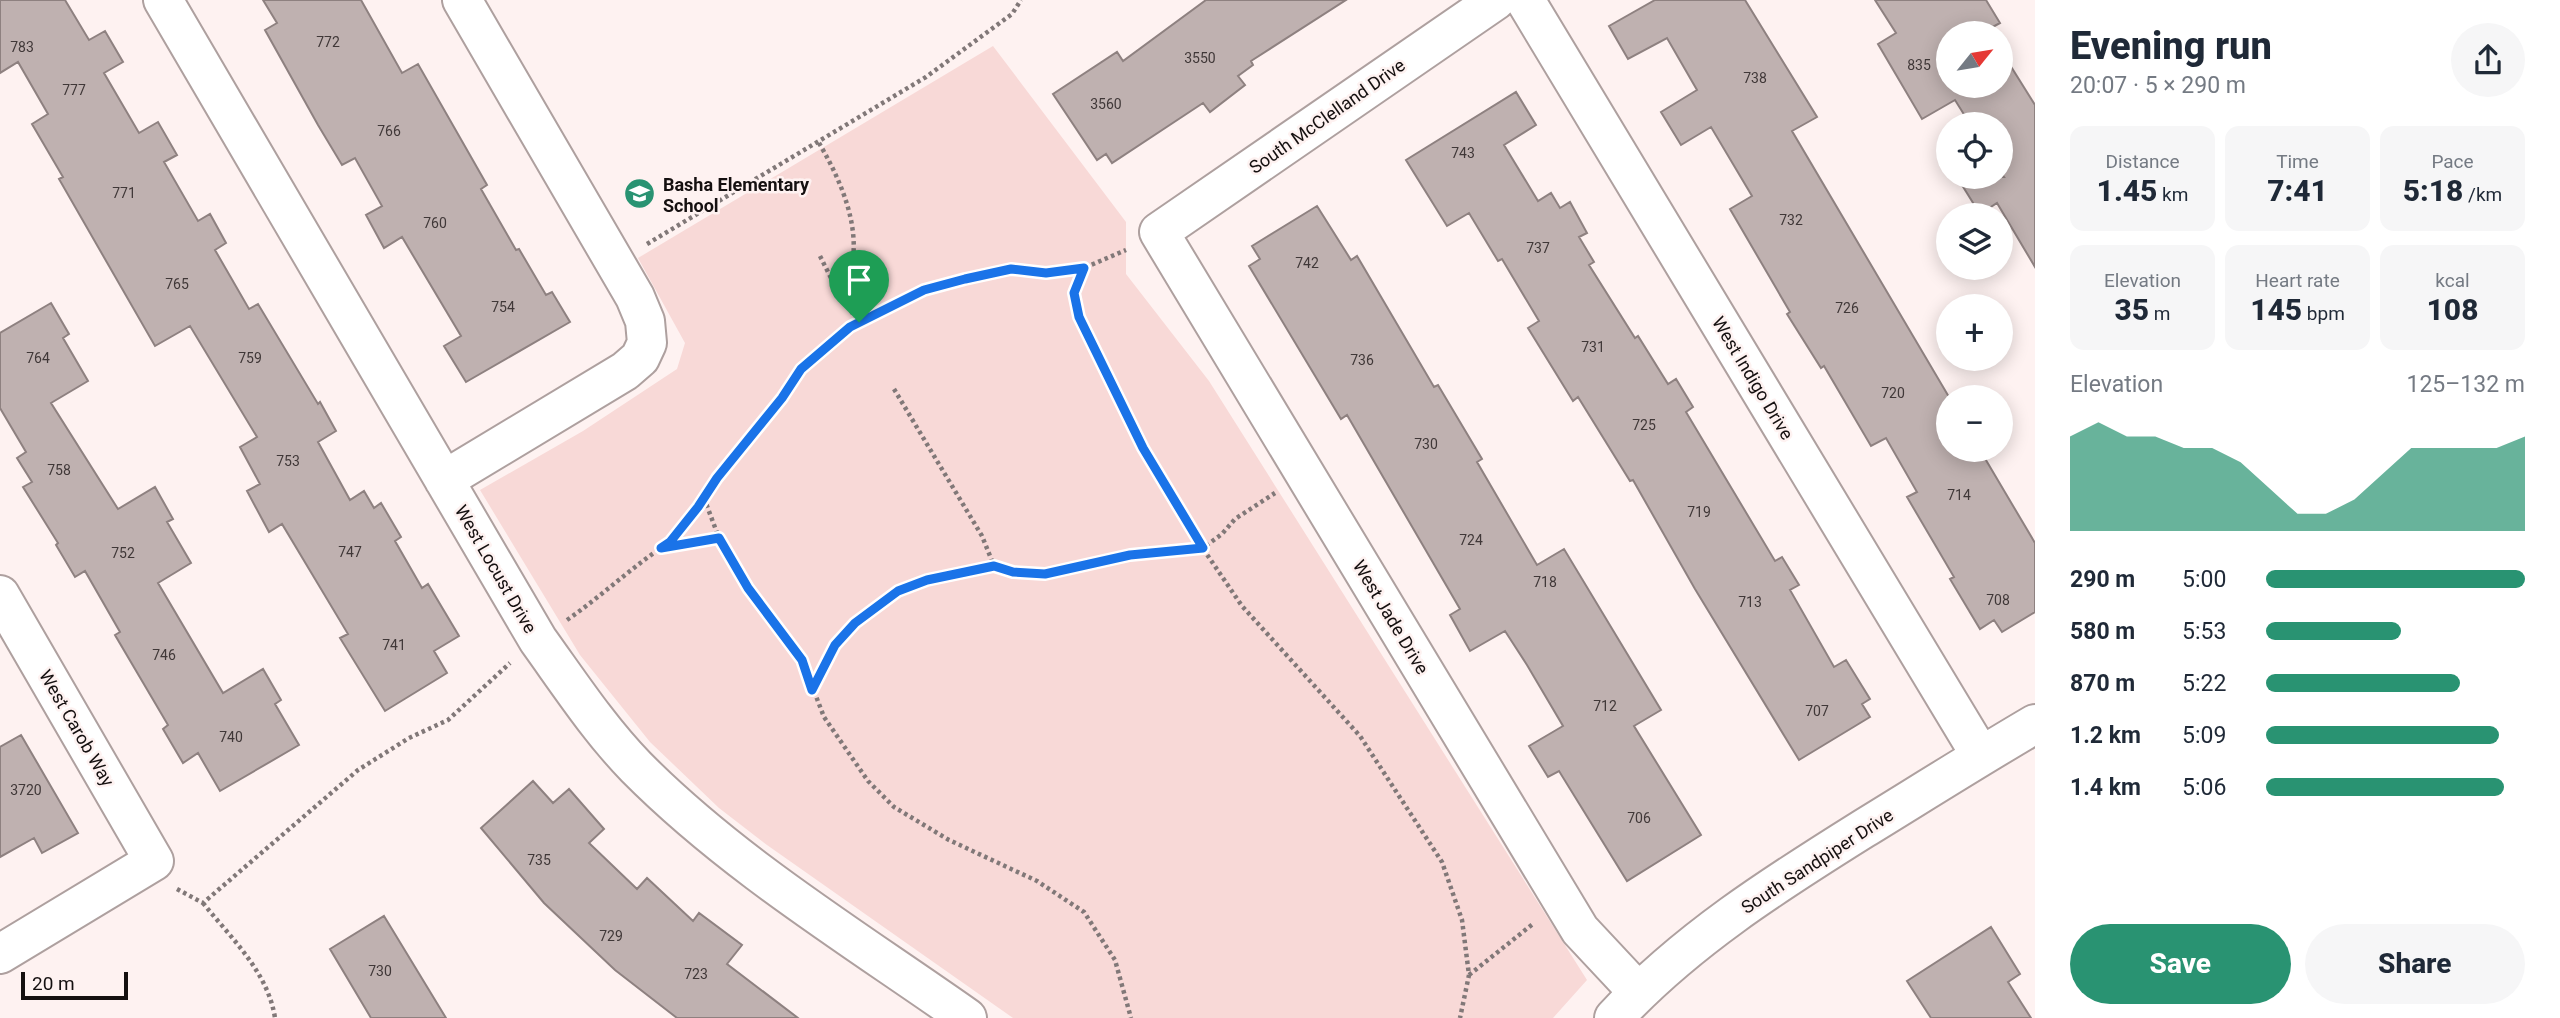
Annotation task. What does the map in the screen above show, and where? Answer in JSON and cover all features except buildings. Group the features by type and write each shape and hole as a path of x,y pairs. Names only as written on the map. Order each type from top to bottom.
{"street":[{"name":"West Locust Drive","path":"163,0 538,640 591,713 635,766 691,817 755,868 967,1018"},
{"path":"444,480 625,371 640,358 647,343 645,321 635,297 462,0"},
{"name":"South McClelland Drive","path":"1159,232 1496,0"},
{"name":"West Indigo Drive","path":"1525,0 1981,756"},
{"name":"West Jade Drive","path":"1159,232 1626,1005"},
{"name":"West Carob Way","path":"0,596 140,870"},
{"name":"South Sandpiper Drive","path":"1626,1005 1702,937 1812,861 2035,724"},
{"path":"0,954 140,870"}],"path":[{"path":"640,248 926,77 1012,14 1021,0"},
{"path":"819,143 836,172 852,240 852,265 840,296"},
{"path":"562,624 596,600 643,558 670,542 801,369 859,322 924,290 1011,269 1046,273 1084,268 1126,250"},
{"path":"820,256 840,296 859,322"},
{"path":"1084,268 1074,293 1086,335 1143,448 1203,548 1242,606 1360,736 1442,862 1462,920 1469,975 1460,1018"},
{"path":"894,389 982,536 994,566"},
{"path":"812,690 835,645 855,623 898,591 927,580 994,566 1013,572 1045,574 1130,555 1203,548 1245,512 1279,491"},
{"path":"704,498 719,538 748,588 802,660 824,717 845,751 894,807 949,839 1037,881 1084,912 1115,960 1131,1018"},
{"path":"661,548 719,538"},
{"path":"203,903 358,770 409,738 448,720 515,658"},
{"path":"140,870 203,903 254,967 271,997 275,1018"},
{"path":"1469,975 1538,920"}],"shaded area":[{"path":"993,46 1126,222 1126,274 1209,381 1587,980 1553,1018 1013,1018 767,845 719,808 650,742 580,655 480,490 583,431 677,369 685,343 638,258"}],"place":[{"name":"Basha Elementary School","path":"640,194"}],"route":[{"path":"1084,268 1074,293 1079,317 1090,344 1143,448 1203,548 1130,555 1045,574 1013,572 994,566 927,580 898,591 855,623 835,645 812,690 802,660 748,588 719,538 661,548 670,542 698,507 717,478 782,398 801,369 859,322 924,290 965,279 1011,269 1046,273 1084,268"}]}
